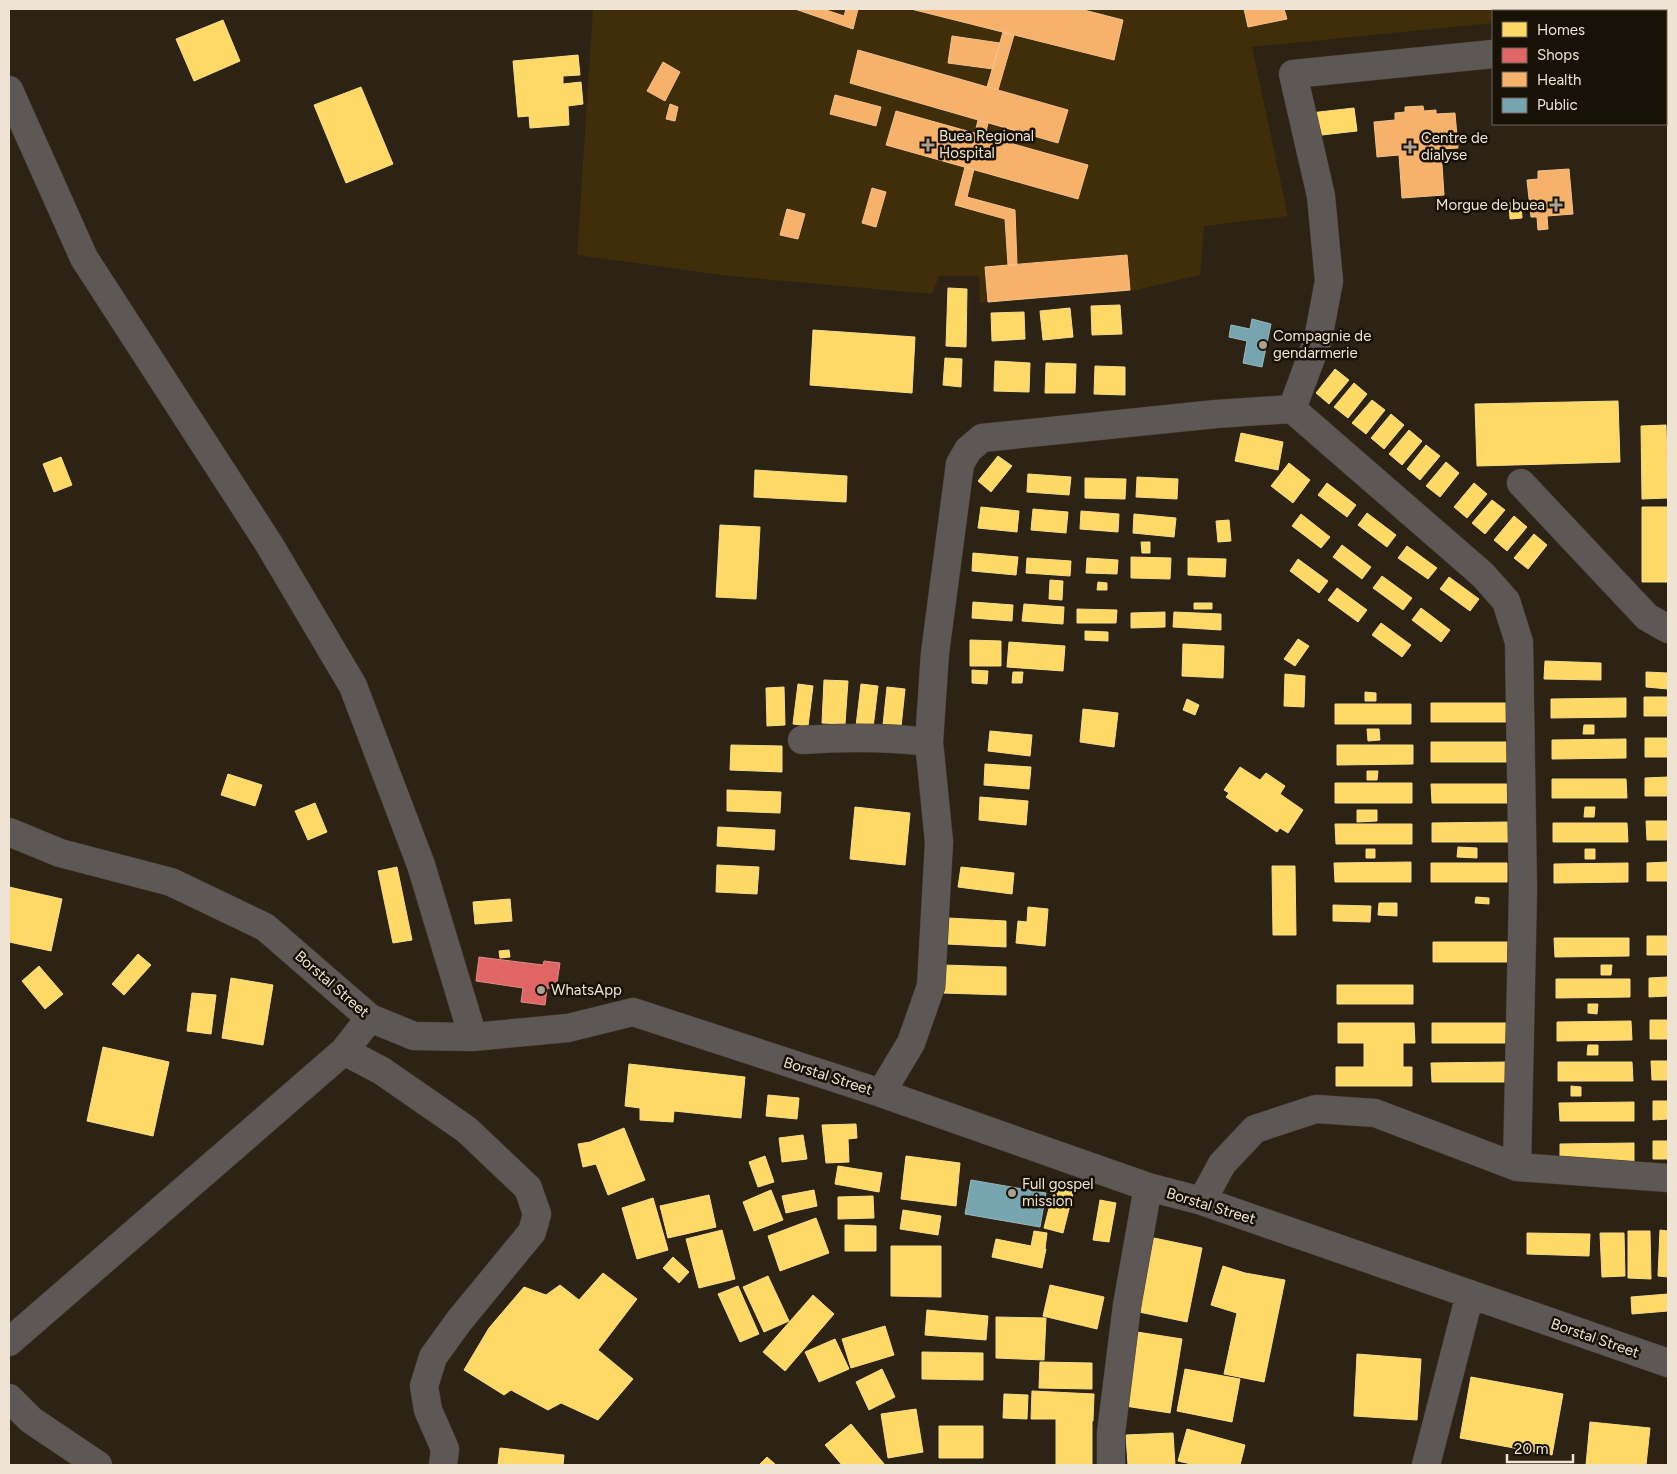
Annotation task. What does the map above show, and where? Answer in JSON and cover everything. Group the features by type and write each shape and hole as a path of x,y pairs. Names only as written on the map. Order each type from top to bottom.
{"street":[{"path":"1292,409 1318,339 1329,281 1321,196 1293,74 1492,54"},
{"path":"9,90 84,258 269,544 353,686 421,864 473,1037"},
{"path":"881,1093 911,1042 931,986 939,842 929,742 935,653 960,464 968,450 982,438 1216,414 1292,409 1483,575 1506,601 1519,642 1524,890 1517,1168"},
{"path":"1521,483 1647,617 1668,629"},
{"path":"802,740 835,737 893,738 929,742"},
{"name":"Borstal Street","path":"9,832 60,853 172,882 265,927 370,1018 414,1036 473,1037 568,1028 633,1012 881,1093 1148,1187 1202,1202 1668,1363"},
{"path":"9,1342 344,1050 370,1018"},
{"path":"344,1050 382,1071 467,1130 528,1188 537,1214 532,1232 459,1321 433,1357 424,1386 428,1410 445,1449 443,1465"},
{"path":"1202,1202 1222,1164 1255,1129 1316,1108 1375,1114 1517,1168 1668,1178"},
{"path":"1111,1465 1111,1433 1127,1304 1148,1187"},
{"path":"1426,1465 1470,1294"},
{"path":"9,1398 31,1420 98,1465"}],"shaded area":[{"name":"Buea Regional Hospital","path":"593,9 1542,10 1492,10 1492,23 1252,47 1288,216 1204,226 1200,275 1132,291 980,303 979,276 939,276 932,294 729,276 577,255"}],"building: Homes":[{"path":"223,20 240,61 194,81 176,39"},
{"path":"578,55 580,75 563,76 563,84 581,82 583,104 568,106 569,125 530,128 529,116 518,117 513,61"},
{"path":"361,87 393,164 346,183 314,105"},
{"path":"1354,108 1357,131 1313,136 1310,113"},
{"path":"1509,203 1521,203 1522,218 1510,219"},
{"path":"948,288 967,289 966,347 946,346"},
{"path":"1120,305 1122,334 1092,335 1091,306"},
{"path":"1070,308 1073,337 1043,340 1040,311"},
{"path":"1024,312 1025,339 992,341 991,313"},
{"path":"813,330 915,337 912,393 810,385"},
{"path":"945,358 962,359 961,387 943,385"},
{"path":"995,361 1030,363 1029,392 994,391"},
{"path":"1046,363 1076,364 1075,393 1045,393"},
{"path":"1095,366 1125,367 1125,395 1094,394"},
{"path":"1335,369 1349,380 1329,404 1316,393"},
{"path":"1354,383 1367,394 1348,418 1334,407"},
{"path":"1372,400 1385,410 1366,434 1352,423"},
{"path":"1618,401 1620,462 1477,466 1475,404"},
{"path":"1391,414 1404,425 1384,449 1371,438"},
{"path":"1666,425 1668,498 1642,499 1641,426"},
{"path":"1409,430 1422,441 1402,465 1389,454"},
{"path":"1241,433 1283,442 1278,470 1235,461"},
{"path":"1426,445 1440,456 1420,480 1407,469"},
{"path":"998,456 1012,466 991,492 978,481"},
{"path":"61,457 72,485 54,492 43,464"},
{"path":"1446,462 1459,473 1440,497 1426,486"},
{"path":"1289,463 1310,480 1293,503 1271,486"},
{"path":"755,470 847,476 846,502 754,497"},
{"path":"1028,474 1071,477 1069,495 1027,492"},
{"path":"1137,477 1178,479 1177,499 1136,497"},
{"path":"1085,478 1126,479 1125,499 1085,498"},
{"path":"1327,483 1356,505 1347,517 1318,495"},
{"path":"1474,483 1487,494 1467,518 1454,507"},
{"path":"1492,500 1505,510 1485,534 1472,523"},
{"path":"981,507 1019,511 1017,532 978,528"},
{"path":"1642,507 1668,507 1668,582 1642,582"},
{"path":"1033,509 1068,512 1066,533 1031,530"},
{"path":"1081,511 1119,514 1118,532 1080,529"},
{"path":"1367,513 1396,535 1387,547 1358,525"},
{"path":"1134,514 1176,518 1174,537 1133,533"},
{"path":"1301,514 1330,537 1321,548 1292,526"},
{"path":"1514,516 1527,527 1507,551 1494,540"},
{"path":"1229,520 1231,541 1218,542 1216,521"},
{"path":"720,525 760,527 756,599 716,597"},
{"path":"1534,534 1547,545 1528,569 1514,558"},
{"path":"1141,542 1150,542 1150,553 1142,553"},
{"path":"1342,545 1371,567 1362,579 1333,557"},
{"path":"1407,546 1437,568 1428,579 1398,558"},
{"path":"973,553 1018,557 1016,575 972,571"},
{"path":"1131,557 1171,558 1170,579 1131,578"},
{"path":"1027,558 1071,561 1070,576 1026,573"},
{"path":"1087,558 1118,560 1117,574 1086,573"},
{"path":"1188,558 1226,559 1225,577 1188,575"},
{"path":"1298,559 1328,581 1319,593 1290,571"},
{"path":"1382,576 1412,598 1403,610 1373,588"},
{"path":"1449,577 1479,599 1470,611 1440,589"},
{"path":"1050,580 1063,581 1062,600 1049,599"},
{"path":"1098,582 1107,583 1107,590 1097,590"},
{"path":"1337,588 1367,610 1358,622 1328,600"},
{"path":"973,602 1013,605 1012,621 972,618"},
{"path":"1194,603 1212,603 1212,609 1194,609"},
{"path":"1024,604 1064,607 1063,624 1022,621"},
{"path":"1421,608 1450,630 1441,642 1412,620"},
{"path":"1077,609 1117,610 1116,623 1077,623"},
{"path":"1165,612 1165,627 1131,628 1131,613"},
{"path":"1174,612 1221,614 1221,630 1173,627"},
{"path":"1381,623 1411,645 1402,657 1372,635"},
{"path":"1085,631 1108,632 1108,641 1085,640"},
{"path":"1298,639 1309,646 1295,666 1284,659"},
{"path":"970,640 1001,641 1001,666 970,666"},
{"path":"1009,642 1065,646 1063,671 1007,667"},
{"path":"1183,644 1224,646 1223,678 1182,676"},
{"path":"1545,661 1601,663 1601,680 1544,679"},
{"path":"972,670 988,671 987,684 972,683"},
{"path":"1013,672 1023,672 1022,683 1012,683"},
{"path":"1646,672 1668,673 1668,689 1646,687"},
{"path":"1285,674 1305,676 1304,707 1284,706"},
{"path":"824,680 848,681 845,724 822,723"},
{"path":"798,684 813,686 808,726 793,724"},
{"path":"861,684 878,686 873,728 856,726"},
{"path":"784,687 785,725 767,726 766,688"},
{"path":"887,687 905,689 901,727 883,725"},
{"path":"1365,692 1376,693 1376,701 1365,701"},
{"path":"1644,697 1668,697 1668,716 1644,716"},
{"path":"1626,698 1626,717 1551,718 1551,699"},
{"path":"1187,699 1199,705 1195,715 1183,710"},
{"path":"1431,703 1507,703 1507,722 1431,722"},
{"path":"1335,704 1411,704 1411,724 1335,724"},
{"path":"1083,709 1118,713 1114,747 1080,742"},
{"path":"1584,725 1594,725 1594,734 1583,734"},
{"path":"1367,729 1379,729 1380,740 1368,741"},
{"path":"990,731 1032,735 1030,756 988,751"},
{"path":"1645,738 1668,738 1668,757 1645,757"},
{"path":"1626,739 1626,758 1552,759 1552,740"},
{"path":"1431,742 1507,742 1507,762 1431,762"},
{"path":"731,745 782,746 782,772 730,770"},
{"path":"1337,745 1413,745 1413,764 1337,765"},
{"path":"985,764 1031,767 1029,789 984,785"},
{"path":"1240,767 1260,780 1266,773 1285,786 1280,794 1303,810 1288,833 1280,828 1277,832 1226,797 1229,793 1224,790"},
{"path":"1367,771 1378,771 1377,780 1367,780"},
{"path":"228,774 262,785 255,806 221,795"},
{"path":"1668,777 1668,796 1645,796 1645,778"},
{"path":"1552,779 1626,779 1627,798 1552,798"},
{"path":"1335,783 1412,783 1412,803 1335,803"},
{"path":"1431,784 1508,784 1508,803 1432,803"},
{"path":"727,790 781,792 780,813 727,811"},
{"path":"980,797 1028,801 1026,825 979,820"},
{"path":"315,803 327,832 308,840 295,811"},
{"path":"855,807 910,813 905,865 850,859"},
{"path":"1585,807 1595,807 1594,817 1584,817"},
{"path":"1357,810 1377,810 1377,821 1357,822"},
{"path":"1646,821 1668,821 1668,840 1647,840"},
{"path":"1508,822 1508,842 1432,842 1432,823"},
{"path":"1553,823 1627,823 1628,842 1553,842"},
{"path":"1335,824 1412,824 1412,844 1336,844"},
{"path":"718,827 775,830 774,850 717,846"},
{"path":"1458,847 1477,848 1477,858 1457,857"},
{"path":"1366,849 1375,849 1375,858 1366,858"},
{"path":"1585,849 1595,849 1595,859 1585,859"},
{"path":"1411,862 1411,882 1335,882 1334,863"},
{"path":"1668,862 1668,881 1647,881 1647,863"},
{"path":"1431,863 1507,863 1507,882 1431,882"},
{"path":"1628,863 1628,882 1554,883 1554,864"},
{"path":"717,865 759,867 757,894 716,892"},
{"path":"1272,866 1295,866 1296,935 1273,935"},
{"path":"397,867 412,940 393,943 378,871"},
{"path":"961,867 1014,873 1012,894 958,887"},
{"path":"9,887 62,899 51,951 9,942"},
{"path":"1476,897 1489,898 1489,904 1475,903"},
{"path":"510,899 512,921 475,924 473,902"},
{"path":"1379,903 1397,903 1397,916 1378,915"},
{"path":"1333,905 1371,906 1370,922 1333,921"},
{"path":"1028,907 1048,909 1045,946 1016,943 1018,921 1027,922"},
{"path":"948,918 1006,921 1006,947 947,944"},
{"path":"1647,936 1668,936 1668,955 1647,955"},
{"path":"1554,938 1629,938 1629,956 1555,957"},
{"path":"1433,942 1509,942 1509,962 1433,962"},
{"path":"509,950 510,957 500,958 499,951"},
{"path":"138,954 151,965 124,995 112,984"},
{"path":"943,965 1006,967 1006,995 942,993"},
{"path":"1601,965 1612,965 1611,975 1601,975"},
{"path":"39,966 63,994 45,1009 22,981"},
{"path":"1668,977 1668,996 1649,997 1649,978"},
{"path":"231,978 273,985 263,1045 222,1038"},
{"path":"1556,979 1630,979 1630,997 1556,998"},
{"path":"1337,985 1413,985 1413,1004 1337,1004"},
{"path":"192,993 216,995 211,1034 187,1031"},
{"path":"1588,1004 1598,1004 1597,1014 1588,1013"},
{"path":"1650,1020 1668,1020 1668,1039 1650,1039"},
{"path":"1631,1021 1632,1040 1557,1041 1557,1022"},
{"path":"1338,1023 1414,1023 1415,1043 1403,1043 1403,1067 1412,1067 1412,1086 1336,1086 1336,1067 1364,1067 1364,1043 1338,1043"},
{"path":"1432,1023 1508,1023 1508,1043 1432,1043"},
{"path":"1588,1045 1598,1045 1598,1055 1587,1055"},
{"path":"103,1047 169,1062 153,1136 87,1121"},
{"path":"1651,1061 1668,1061 1668,1080 1652,1080"},
{"path":"1508,1062 1508,1082 1432,1082 1431,1063"},
{"path":"1558,1062 1632,1062 1633,1081 1558,1081"},
{"path":"629,1064 745,1077 741,1118 674,1111 673,1122 640,1120 640,1108 625,1106"},
{"path":"1571,1086 1581,1087 1581,1096 1571,1096"},
{"path":"768,1095 799,1098 797,1119 766,1116"},
{"path":"1653,1101 1668,1101 1668,1119 1653,1120"},
{"path":"1634,1102 1634,1121 1560,1121 1559,1103"},
{"path":"856,1124 857,1138 848,1139 849,1162 826,1163 822,1125"},
{"path":"624,1128 645,1180 608,1195 596,1164 583,1167 578,1144 590,1142"},
{"path":"803,1135 807,1159 782,1162 779,1138"},
{"path":"1653,1141 1668,1141 1668,1159 1653,1159"},
{"path":"1634,1143 1634,1162 1560,1163 1560,1144"},
{"path":"765,1156 774,1182 758,1187 749,1162"},
{"path":"906,1156 960,1163 956,1206 901,1199"},
{"path":"838,1166 882,1173 879,1192 835,1184"},
{"path":"1056,1180 1075,1185 1063,1233 1044,1228"},
{"path":"771,1190 783,1220 754,1231 743,1202"},
{"path":"814,1190 817,1206 786,1213 782,1196"},
{"path":"709,1195 716,1227 668,1238 660,1206"},
{"path":"873,1196 874,1218 838,1219 838,1197"},
{"path":"653,1198 668,1250 637,1259 622,1208"},
{"path":"1100,1200 1116,1203 1109,1242 1093,1240"},
{"path":"903,1210 941,1216 938,1235 900,1229"},
{"path":"816,1218 829,1253 780,1271 768,1236"},
{"path":"845,1225 876,1226 876,1251 845,1251"},
{"path":"722,1230 735,1279 699,1288 686,1239"},
{"path":"1660,1230 1668,1231 1668,1277 1658,1276"},
{"path":"1034,1231 1047,1233 1042,1268 992,1257 996,1239 1031,1246"},
{"path":"1628,1231 1650,1231 1651,1279 1628,1278"},
{"path":"1527,1233 1590,1234 1589,1256 1527,1254"},
{"path":"1600,1233 1624,1233 1625,1276 1602,1277"},
{"path":"1154,1238 1202,1248 1187,1322 1139,1312"},
{"path":"891,1246 941,1246 941,1297 891,1296"},
{"path":"673,1257 689,1272 679,1283 663,1268"},
{"path":"1223,1266 1245,1273 1285,1280 1264,1382 1224,1374 1237,1313 1211,1305"},
{"path":"603,1273 637,1299 598,1350 633,1379 598,1420 561,1403 548,1410 511,1390 504,1395 464,1370 489,1328 524,1287 546,1295 560,1285 579,1300"},
{"path":"768,1276 789,1321 764,1332 743,1287"},
{"path":"1050,1285 1104,1297 1097,1329 1043,1316"},
{"path":"738,1286 759,1334 740,1342 718,1294"},
{"path":"1668,1294 1668,1311 1632,1314 1631,1297"},
{"path":"813,1295 834,1314 785,1371 763,1352"},
{"path":"927,1310 988,1316 986,1340 925,1335"},
{"path":"996,1317 1046,1318 1044,1360 996,1358"},
{"path":"885,1326 894,1355 851,1368 842,1339"},
{"path":"1137,1332 1182,1339 1170,1413 1125,1406"},
{"path":"835,1339 849,1369 819,1382 805,1352"},
{"path":"922,1352 983,1353 983,1380 922,1379"},
{"path":"1357,1354 1421,1359 1417,1420 1354,1416"},
{"path":"1040,1362 1092,1363 1092,1389 1039,1388"},
{"path":"882,1369 895,1397 869,1410 856,1382"},
{"path":"1185,1369 1240,1379 1232,1422 1177,1411"},
{"path":"1471,1377 1563,1394 1552,1455 1460,1438"},
{"path":"1032,1391 1094,1394 1092,1465 1056,1465 1056,1419 1031,1419"},
{"path":"1004,1394 1028,1395 1027,1419 1003,1418"},
{"path":"916,1409 923,1452 888,1458 881,1414"},
{"path":"1590,1422 1650,1428 1646,1465 1586,1465"},
{"path":"851,1424 885,1465 842,1465 825,1445"},
{"path":"939,1426 983,1426 983,1458 939,1458"},
{"path":"1187,1429 1245,1445 1240,1465 1195,1465 1178,1461"},
{"path":"1173,1433 1175,1465 1128,1465 1126,1435"},
{"path":"500,1448 564,1455 563,1465 498,1465"},
{"path":"767,1457 776,1465 759,1465"}],"building: Shops":[{"path":"479,957 543,965 544,961 560,963 556,989 547,988 545,1005 521,1002 523,988 476,981"}],"building: Health":[{"path":"795,9 823,9 844,16 846,9 858,9 853,29"},
{"path":"911,9 1080,9 1123,20 1114,60"},
{"path":"1244,9 1284,9 1287,19 1248,27"},
{"path":"1003,32 1014,35 998,90 987,87"},
{"path":"952,36 1000,43 993,69 948,63"},
{"path":"858,50 1068,110 1058,143 850,83"},
{"path":"663,62 680,72 665,101 647,91"},
{"path":"835,95 881,107 876,126 830,114"},
{"path":"670,104 678,107 675,121 666,119"},
{"path":"1423,106 1424,111 1436,110 1436,114 1455,113 1458,148 1441,149 1444,195 1402,198 1399,155 1377,157 1374,122 1395,120 1395,113 1405,112 1405,107"},
{"path":"896,111 1088,165 1078,199 886,145"},
{"path":"978,120 988,123 985,136 975,133"},
{"path":"965,167 974,169 967,197 1015,210 1017,265 1008,265 1005,219 955,205"},
{"path":"1569,169 1573,214 1547,216 1548,229 1538,230 1537,217 1531,217 1527,180 1538,179 1538,171"},
{"path":"872,188 886,192 876,227 862,223"},
{"path":"787,209 805,214 798,239 780,235"},
{"path":"1127,255 1130,290 988,302 985,267"}],"building: Public":[{"path":"1252,319 1271,324 1262,367 1243,363 1247,341 1229,337 1231,325 1250,329"},
{"path":"971,1180 1046,1193 1040,1227 965,1214"}],"place":[{"name":"Buea Regional Hospital","path":"928,145"},
{"name":"Centre de dialyse","path":"1410,147"},
{"name":"Morgue de buea","path":"1556,205"},
{"name":"Compagnie de gendarmerie","path":"1263,345"},
{"name":"WhatsApp","path":"541,990"},
{"name":"Full gospel mission","path":"1012,1193"}]}
